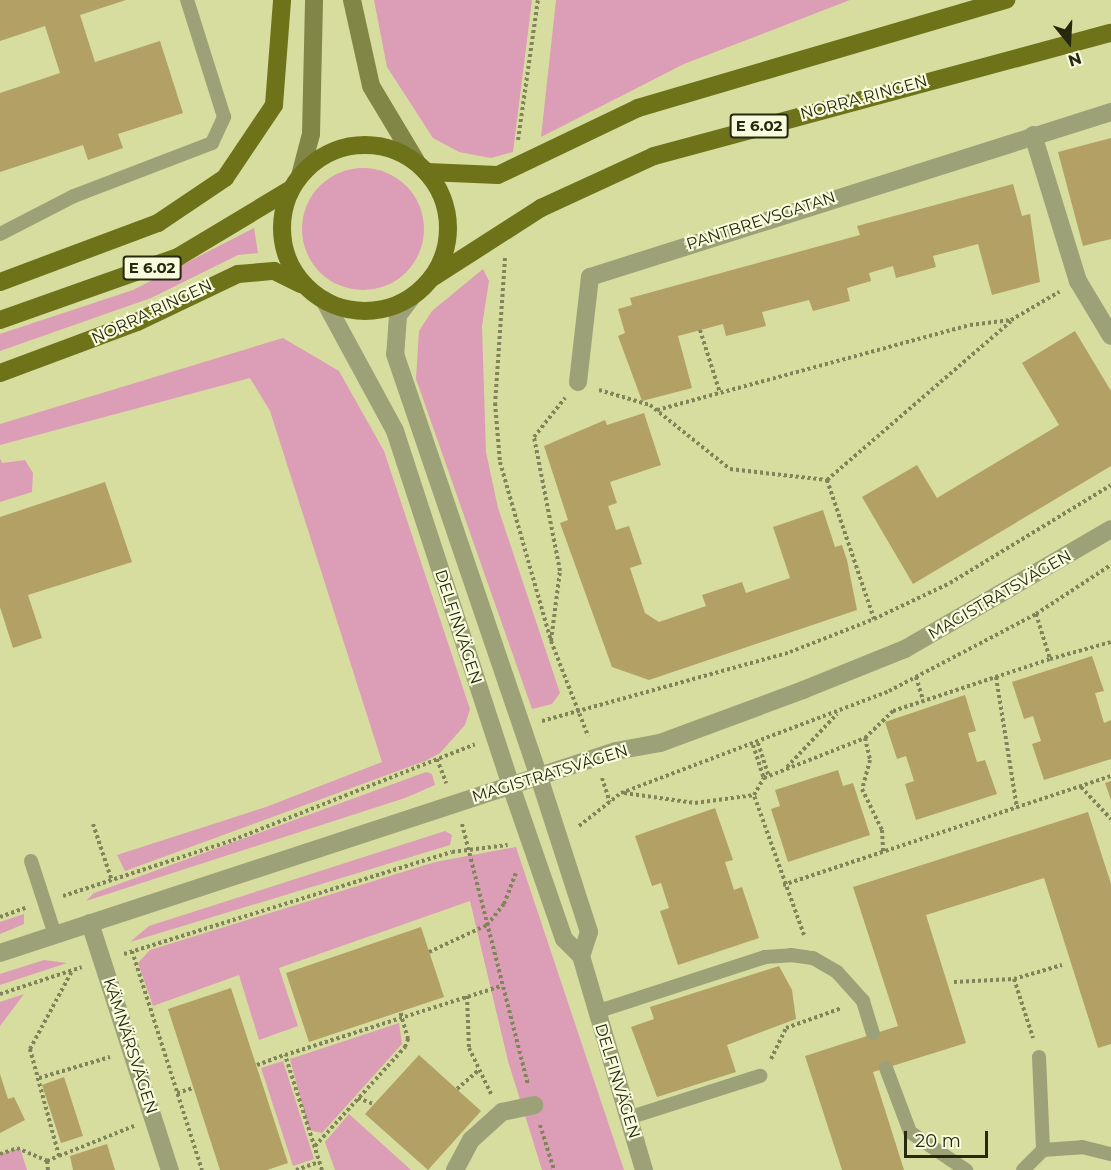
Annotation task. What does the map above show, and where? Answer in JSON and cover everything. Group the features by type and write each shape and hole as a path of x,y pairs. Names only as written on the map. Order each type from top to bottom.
{"main road":[{"path":"0,282 158,223 225,178 274,105 282,0"},
{"path":"295,182 311,134 314,0"},
{"path":"352,0 371,86 422,167"},
{"path":"295,182 328,153 354,145 385,146 422,167 498,175 639,108 1006,0"},
{"name":"NORRA RINGEN","path":"0,373 137,322 238,274 274,271 305,285 324,300 375,311 411,298 432,278 541,208 654,156 1111,33"},
{"name":"NORRA RINGEN","path":"422,167 443,197 449,229 432,278"},
{"name":"NORRA RINGEN","path":"295,182 282,219 284,248 305,285"},
{"name":"E 6.02","path":"0,320 178,256 295,182"}],"street":[{"name":"PANTBREVSGATAN","path":"578,382 590,277 1111,112"},
{"path":"1033,135 1078,281 1111,336"},
{"name":"DELFINVÄGEN","path":"411,298 398,315 395,354 559,832 589,932 581,956"},
{"name":"DELFINVÄGEN","path":"324,300 394,431 527,841 564,939 581,956 644,1170"},
{"name":"MAGISTRATSVÄGEN","path":"0,953 539,777 685,734 905,649 1111,529"},
{"name":"KÄMNÄRSVÄGEN","path":"90,923 170,1170"},
{"path":"455,1170 471,1140 502,1112 534,1105"}],"lane":[{"path":"0,234 74,196 212,143 224,117 187,0"},
{"path":"31,861 55,935"},
{"path":"596,1012 765,957 813,958 837,972 863,1001 873,1034"},
{"path":"1039,1057 1043,1150"},
{"path":"886,1068 910,1132 966,1170"},
{"path":"628,1118 760,1076"},
{"path":"1023,1170 1043,1150 1082,1147 1111,1154"}],"path":[{"path":"518,140 538,0"},
{"path":"506,248 496,434 512,519 550,641 579,710"},
{"path":"550,641 560,571 534,437 578,382 657,410 730,469 827,480 1011,320 1078,281"},
{"path":"657,410 970,325 1011,320"},
{"path":"700,330 720,393"},
{"path":"827,480 874,619"},
{"path":"523,726 790,652 874,619 950,583 1111,486"},
{"path":"559,832 587,824 621,793 839,712 916,677 1036,614 1111,565"},
{"path":"1036,614 1050,659"},
{"path":"813,958 783,885 754,795 764,778 768,774 865,738 893,711 996,676 1111,642"},
{"path":"996,676 1017,808"},
{"path":"916,677 924,700"},
{"path":"786,768 839,712"},
{"path":"0,917 233,840 494,736"},
{"path":"865,738 870,760 862,789 882,830 883,852"},
{"path":"758,743 768,774"},
{"path":"753,745 764,778"},
{"path":"783,885 1111,776"},
{"path":"1080,787 1111,819"},
{"path":"621,793 695,802 754,795"},
{"path":"93,824 112,881"},
{"path":"0,994 418,862 527,841 504,904 487,925 429,952"},
{"path":"472,850 501,986 553,1170"},
{"path":"132,951 201,1170"},
{"path":"954,982 1014,979 1062,964"},
{"path":"59,1156 30,1049 72,971"},
{"path":"1014,979 1039,1057"},
{"path":"256,1065 501,986"},
{"path":"467,996 469,1048 478,1071 502,1112"},
{"path":"760,1076 786,1028 863,1001"},
{"path":"314,1146 405,1047 408,1039 400,1011"},
{"path":"39,1078 119,1054"},
{"path":"285,1055 322,1170"},
{"path":"457,1089 478,1071"},
{"path":"177,1093 193,1088"},
{"path":"358,1098 374,1104"},
{"path":"0,1154 17,1148 47,1161 154,1120"},
{"path":"47,1161 48,1170"},
{"path":"296,1170 319,1162"}],"shaded area":[{"path":"374,0 532,0 513,152 491,158 459,152 433,138 387,67"},
{"path":"556,0 850,0 684,64 541,137"},
{"path":"363,168 386,173 397,178 406,186 414,195 419,206 424,229 419,252 414,263 406,272 397,280 386,285 363,290 340,285 329,280 320,272 312,263 307,252 302,229 307,206 312,195 320,186 329,178 340,173"},
{"path":"254,228 258,253 238,255 151,298 0,351 0,334 133,290"},
{"path":"483,269 489,281 482,326 486,452 498,508 560,693 552,704 532,709 416,379 419,331 432,311"},
{"path":"283,338 339,371 384,451 470,709 465,725 440,753 425,761 125,871 117,855 266,807 382,762 270,411 250,378 0,445 0,424"},
{"path":"0,458 2,463 25,460 33,473 32,492 0,502"},
{"path":"426,772 432,774 435,785 405,798 86,901 94,893"},
{"path":"445,831 452,835 450,845 130,942 149,926"},
{"path":"516,847 624,1170 542,1170 508,1061 470,901 279,968 298,1026 259,1040 239,975 153,1006 138,963 150,950 435,862"},
{"path":"24,914 24,924 0,934 0,922"},
{"path":"44,960 67,963 0,985 0,974"},
{"path":"24,994 0,1026 0,1002"},
{"path":"399,1023 402,1044 322,1133 309,1130 290,1059"},
{"path":"283,1061 314,1159 293,1166 261,1068"},
{"path":"349,1114 411,1170 335,1170 325,1142"},
{"path":"20,1148 27,1170 0,1170 0,1154"}],"building":[{"path":"0,0 126,0 80,15 95,62 160,41 183,113 118,134 123,148 88,160 83,145 0,172 0,93 60,73 45,26 0,41"},
{"path":"1111,138 1111,239 1083,246 1058,152"},
{"path":"1013,184 1022,216 1030,214 1040,282 992,295 978,244 933,256 936,267 896,278 893,266 869,273 871,281 847,288 850,301 813,311 809,300 762,312 766,326 726,336 723,324 678,336 692,388 642,401 618,336 625,333 618,309 632,305 630,298 860,235 857,226"},
{"path":"1075,331 1111,391 1111,466 913,584 862,497 917,465 937,498 1059,425 1022,363"},
{"path":"644,413 661,465 610,482 617,503 608,506 616,530 629,526 642,564 630,568 645,613 659,622 706,606 702,595 742,582 746,593 790,578 773,527 823,510 835,547 842,545 857,610 649,680 612,667 560,523 568,520 544,446 605,420 607,425"},
{"path":"105,482 132,562 28,595 42,638 13,648 0,607 0,517"},
{"path":"1092,656 1104,691 1095,693 1104,723 1111,720 1111,759 1044,780 1032,744 1041,741 1033,716 1024,719 1012,682"},
{"path":"965,695 976,731 968,733 977,762 985,760 997,794 916,820 905,784 914,781 906,756 897,759 885,722"},
{"path":"838,770 843,786 853,783 870,835 788,862 771,809 780,806 775,790"},
{"path":"1111,781 1111,800 1105,783"},
{"path":"715,808 733,860 725,862 734,890 742,887 759,938 678,965 660,911 669,908 661,883 652,886 635,836"},
{"path":"1088,812 1111,884 1111,1044 1098,1048 1044,878 926,915 966,1043 873,1072 904,1170 842,1170 805,1056 898,1026 853,887"},
{"path":"421,927 444,997 309,1042 286,973"},
{"path":"779,966 792,990 796,1019 727,1045 736,1072 657,1097 631,1027 654,1019 650,1007"},
{"path":"231,988 288,1163 267,1170 220,1170 168,1009"},
{"path":"419,1055 481,1111 428,1170 365,1114"},
{"path":"0,1074 8,1099 14,1097 25,1120 0,1133"},
{"path":"64,1077 83,1136 61,1143 42,1085"},
{"path":"107,1144 115,1170 73,1170 70,1156"}]}
